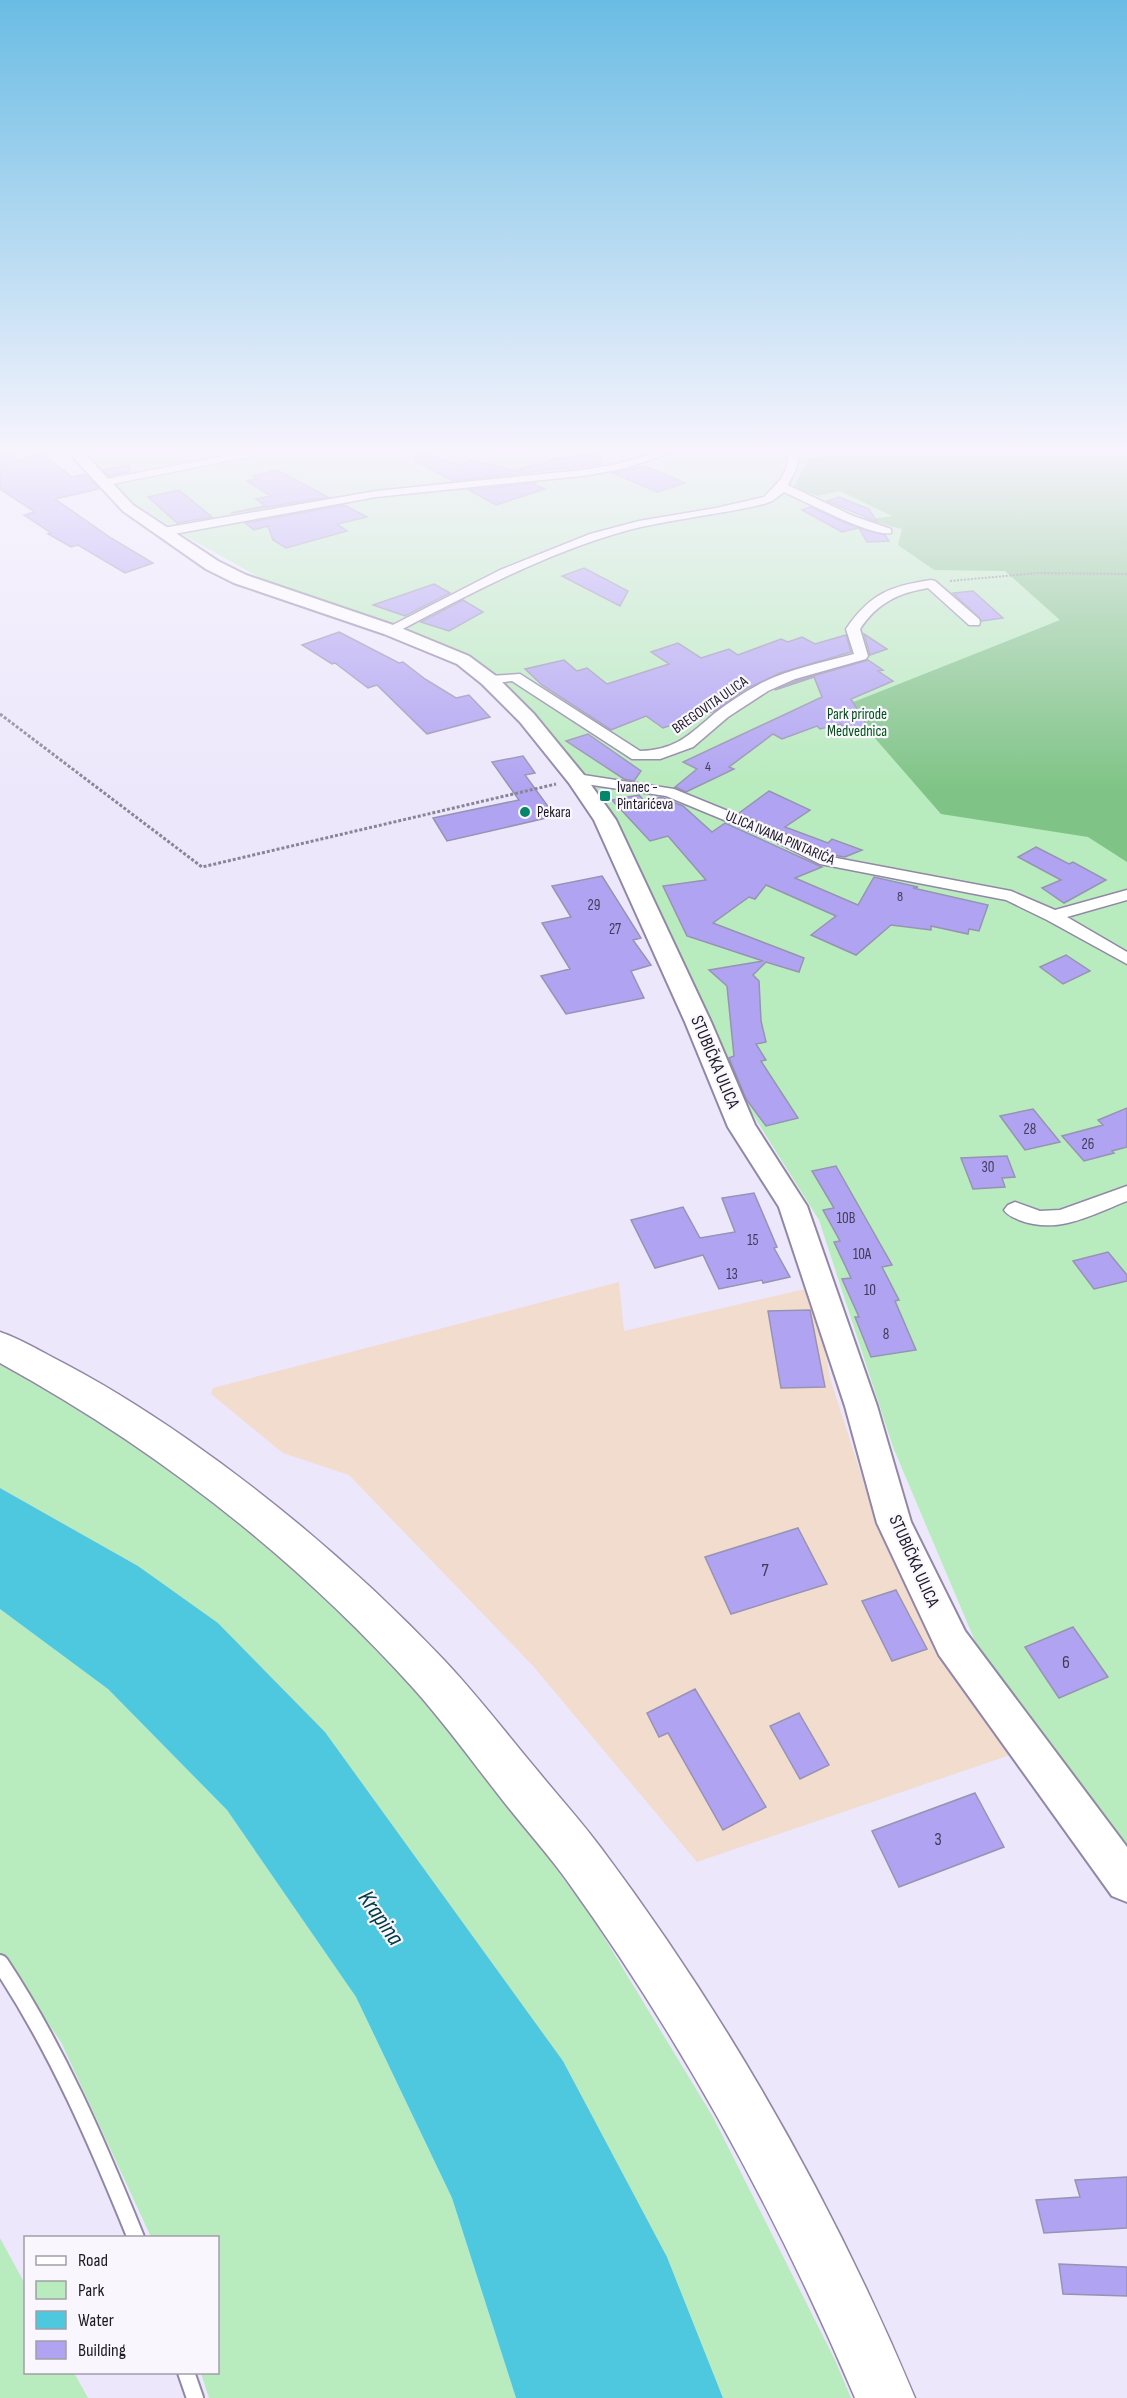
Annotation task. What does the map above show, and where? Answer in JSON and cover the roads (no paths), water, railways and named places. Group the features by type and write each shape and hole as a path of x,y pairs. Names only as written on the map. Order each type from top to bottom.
{"main road":[{"name":"STUBIČKA ULICA","path":"214,565 240,579 390,630 463,660 489,680 527,718 577,779 605,820 698,1022 742,1127 794,1206 861,1406 894,1523 952,1643 1127,1881"},
{"path":"0,1346 78,1389 152,1435 269,1521 327,1573 437,1683 583,1862 678,2001 756,2132 851,2317 885,2398"}],"street":[{"path":"390,630 525,565"},
{"name":"BREGOVITA ULICA","path":"489,680 515,677 637,756 660,755 688,744 723,714 763,688 790,676 861,656 853,629 868,607 882,596 932,584 974,622"},
{"name":"ULICA IVANA PINTARIĆA","path":"577,779 669,792 776,836 826,861 1011,896 1053,916 1127,959"},
{"path":"1053,916 1127,895"},
{"path":"1015,1210 1038,1219 1062,1218 1127,1193"}],"lane":[{"path":"0,1963 28,2004 100,2147 135,2236"},
{"path":"186,2374 195,2398"}],"water":[{"name":"Krapina","path":"0,1488 138,1566 218,1623 325,1732 563,2061 667,2257 723,2398 516,2398 452,2198 356,1997 227,1810 108,1689 0,1609"}],"place":[{"name":"Ivanec - Pintarićeva","path":"605,796"},
{"name":"Pekara","path":"525,812"}],"park label":[{"name":"Park prirode Medvednica","path":"857,722"}]}
